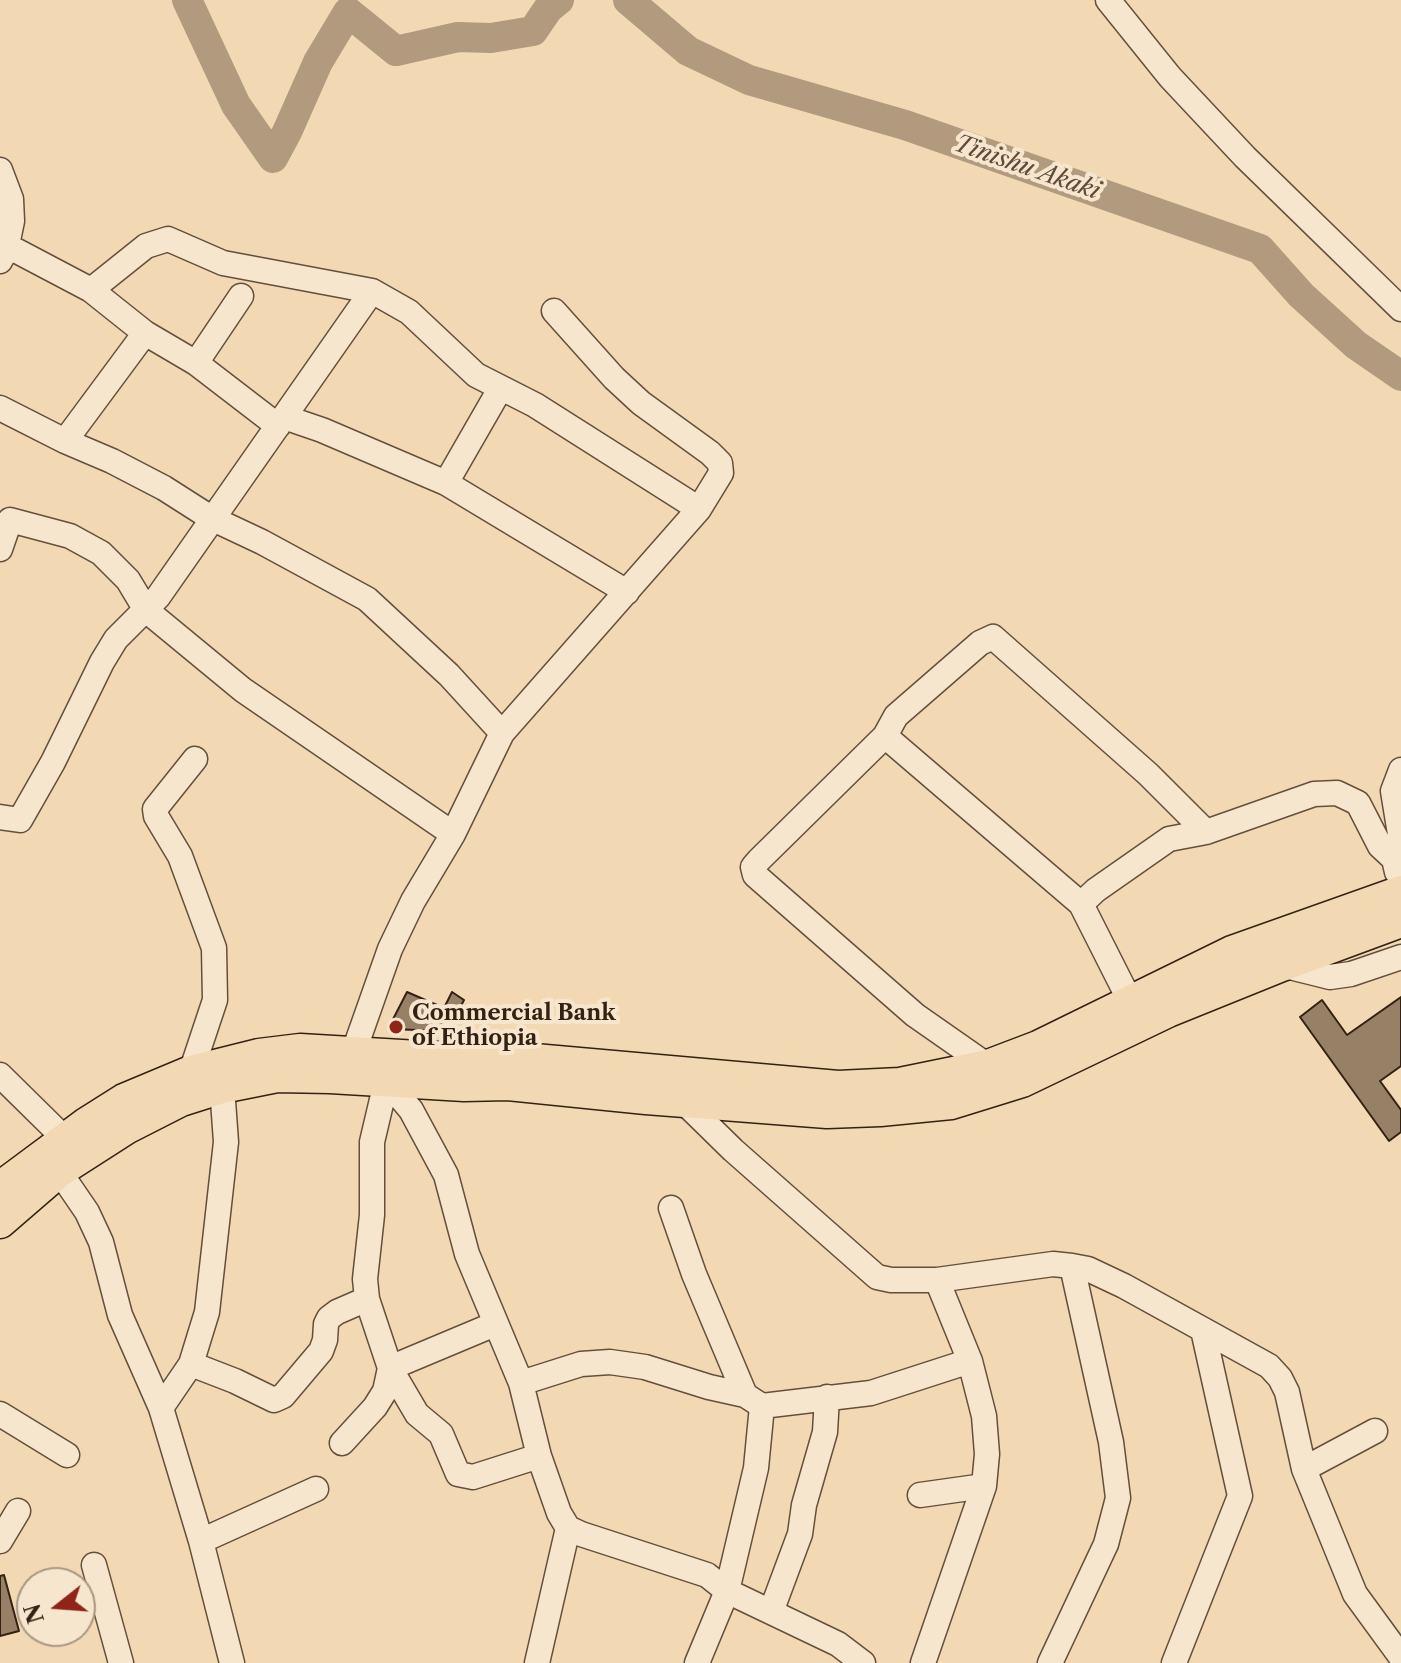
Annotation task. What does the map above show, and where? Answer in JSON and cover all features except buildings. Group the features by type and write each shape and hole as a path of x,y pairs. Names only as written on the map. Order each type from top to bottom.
{"main road":[{"path":"0,1222 59,1171 126,1128 181,1100 222,1087 277,1076 385,1086 508,1084 686,1088 900,1084 988,1066 1038,1047 1232,952 1401,890"},
{"path":"2,1181 124,1100 191,1072 259,1055 300,1050 435,1058 512,1058 827,1112 951,1103 1022,1081 1168,1011 1401,921"}],"street":[{"path":"1108,0 1170,77 1245,157 1401,309"},
{"path":"0,170 11,199 12,221 2,254 17,251 91,290 145,333 196,363 281,422 322,430 446,483 627,592"},
{"path":"91,290 146,246 168,239 223,263 372,291 409,312 476,375 535,405 699,509"},
{"path":"0,838 10,819 53,762 116,639 158,597 372,291"},
{"path":"196,363 241,296"},
{"path":"354,1051 390,949 413,901 453,834 502,733 699,509 721,473 720,463 710,453 632,395 554,311"},
{"path":"65,441 145,333"},
{"path":"446,483 500,389"},
{"path":"0,408 164,488 211,518 367,599 449,675 502,733"},
{"path":"0,549 5,518 70,536 101,553 128,580 146,610 243,690 453,834"},
{"path":"988,1066 915,1015 755,875 753,867 759,860 885,736 896,716 980,643 993,637 1148,774 1206,832"},
{"path":"885,736 1081,904 1130,1001"},
{"path":"191,1072 215,1000 214,948 180,856 156,816 155,809 195,759"},
{"path":"1401,770 1393,791 1400,834 1394,859 1401,890"},
{"path":"1081,904 1169,839 1206,832 1314,794 1337,793 1358,803 1380,846 1394,859"},
{"path":"1282,965 1330,977 1351,974 1401,957"},
{"path":"0,1075 65,1139"},
{"path":"539,1456 473,1477 458,1474 441,1434 417,1414 390,1368 367,1299 365,1279 372,1215 370,1163 385,1086 411,1110 446,1175 467,1254 521,1383 539,1456 559,1513 568,1528 707,1575 727,1591 838,1644 863,1663"},
{"path":"161,1408 191,1364 207,1312 226,1142 222,1087"},
{"path":"686,1088 744,1160 877,1277 937,1280 1053,1264 1088,1269 1269,1366 1287,1392 1304,1469 1355,1594 1401,1657"},
{"path":"59,1171 87,1212 101,1242 120,1315 161,1408 201,1541 232,1663"},
{"path":"671,1208 694,1274 754,1400 756,1468 727,1591 697,1663"},
{"path":"1050,1663 1106,1544 1118,1498 1111,1442 1072,1266"},
{"path":"923,1663 984,1486 987,1454 984,1416 970,1361 937,1280"},
{"path":"191,1364 274,1400 283,1396 321,1351 329,1318 367,1299"},
{"path":"390,1368 495,1324"},
{"path":"1174,1663 1240,1496 1203,1330"},
{"path":"521,1383 581,1364 610,1362 645,1367 754,1400 827,1397 871,1393 970,1361"},
{"path":"342,1443 375,1407 385,1391 390,1368"},
{"path":"771,1612 800,1534 804,1505 825,1432 827,1397"},
{"path":"0,1414 67,1455"},
{"path":"1304,1469 1375,1431"},
{"path":"920,1495 984,1486"},
{"path":"201,1541 316,1489"},
{"path":"0,1541 18,1511"},
{"path":"537,1663 568,1528"},
{"path":"94,1565 121,1663"}],"waterway":[{"name":"Tinishu Akaki","path":"187,0 236,105 273,158 318,62 348,12 396,51 458,37 491,38 533,31 548,9 559,0"},
{"name":"Tinishu Akaki","path":"628,0 688,51 749,80 905,125 1260,249 1301,295 1356,345 1401,376"}],"place":[{"name":"Commercial Bank of Ethiopia","path":"396,1027"}]}
